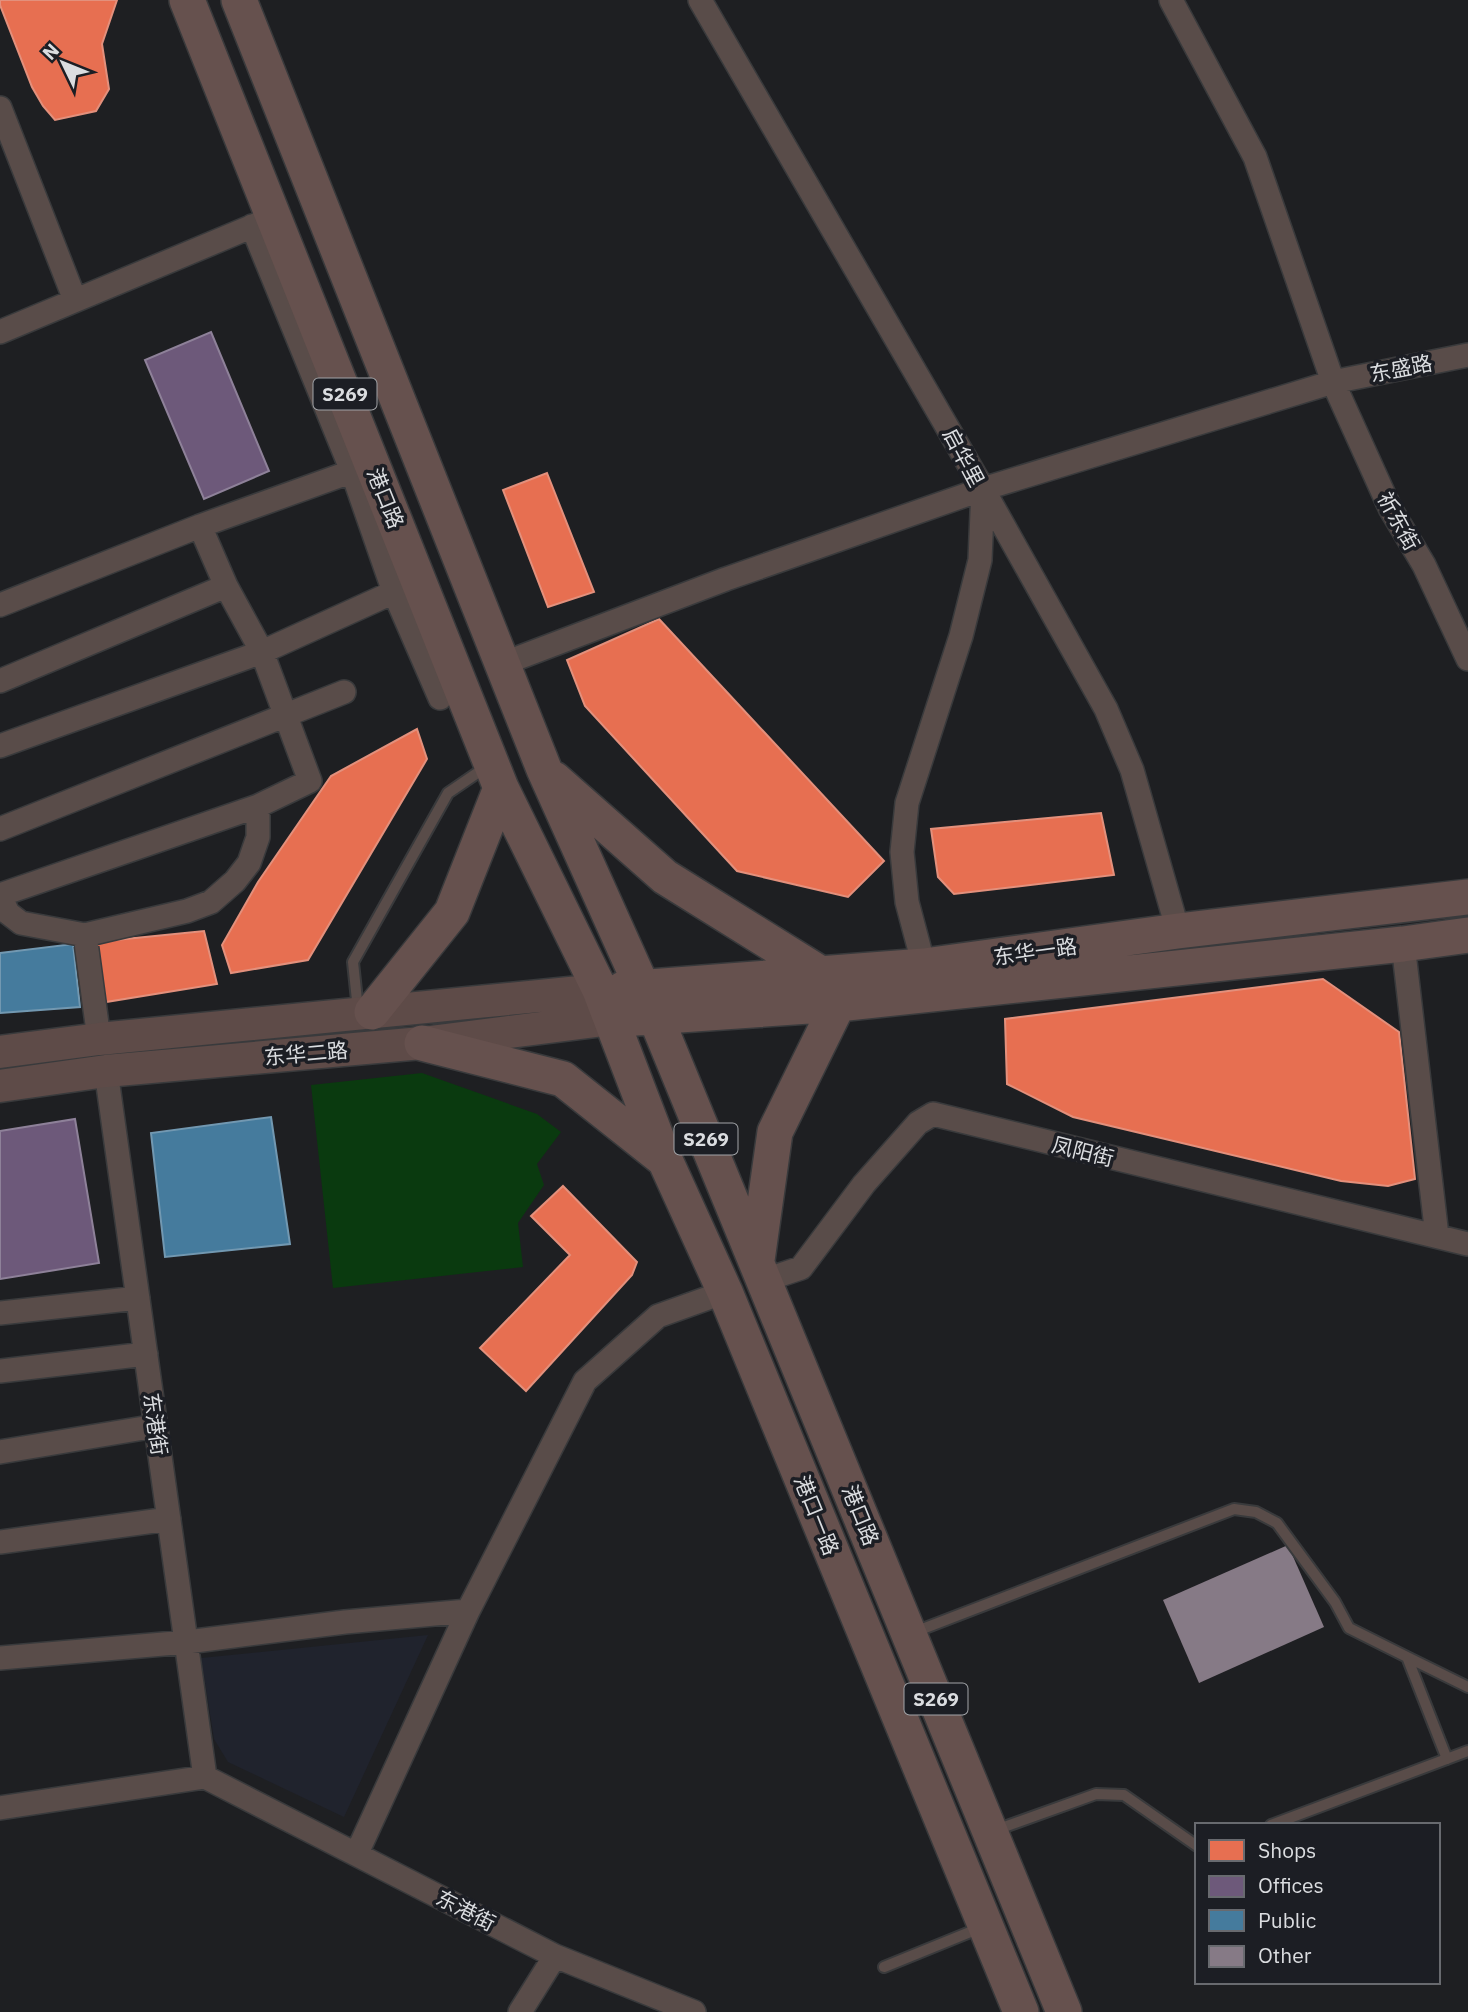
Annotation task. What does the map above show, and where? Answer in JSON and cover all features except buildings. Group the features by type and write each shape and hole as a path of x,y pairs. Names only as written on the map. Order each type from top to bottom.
{"main road":[{"name":"港口路","path":"187,0 263,222 362,468 452,663 497,776 606,1004"},
{"name":"港口路","path":"239,0 544,769 649,1002 1064,2012"},
{"path":"452,663 498,654"},
{"path":"440,698 478,729"},
{"path":"544,769 665,877 830,989 775,1132 761,1270"},
{"path":"365,1012 452,912 497,776"},
{"name":"东华一路","path":"830,989 924,966 1468,897"},
{"name":"东华一路","path":"606,1004 1403,944 1468,935"},
{"name":"东华二路","path":"0,1052 99,1039 365,1012 606,1004"},
{"name":"东华二路","path":"0,1086 106,1071 422,1043 606,1004"},
{"name":"港口一路","path":"606,1004 665,1160 725,1292 1021,2012"},
{"path":"422,1043 563,1079 665,1160"},
{"path":"769,1399 808,1386"}],"street":[{"name":"启华里","path":"700,0 984,489 980,561 961,636 907,803 902,852 908,901 924,966"},
{"name":"祈东街","path":"1171,0 1255,157 1334,382 1390,508 1460,622 1468,659"},
{"path":"0,108 75,300"},
{"path":"0,332 263,222"},
{"name":"东盛路","path":"498,654 726,579 984,489 1334,382 1468,355"},
{"path":"0,605 200,526 362,468 394,592 440,698"},
{"path":"984,489 1106,709 1132,770 1178,932"},
{"path":"200,526 226,586 262,652 310,781 258,806 0,896 8,913 10,926 85,935 187,911 211,902 235,881 249,863 258,837 258,806"},
{"path":"0,681 226,586"},
{"path":"0,746 262,652 394,592"},
{"path":"0,829 344,692"},
{"path":"85,935 99,1039"},
{"path":"1403,944 1437,1236"},
{"name":"东港街","path":"106,1071 205,1777 555,1956 694,2012"},
{"name":"凤阳街","path":"761,1270 801,1268 864,1184 918,1123 933,1114 1468,1244"},
{"path":"357,1853 468,1611 585,1381 658,1316 725,1292"},
{"path":"0,1313 138,1298"},
{"path":"0,1371 146,1354"},
{"path":"0,1452 156,1426"},
{"path":"0,1542 169,1519"},
{"path":"0,1658 187,1642 345,1622 468,1611"},
{"path":"0,1808 205,1777"},
{"path":"520,2012 555,1956"}],"lane":[{"path":"365,1012 353,962 448,793 497,776"},
{"path":"909,1634 1234,1509 1256,1512 1277,1522 1335,1602 1349,1628 1468,1687"},
{"path":"1407,1657 1447,1759"},
{"path":"1276,1823 1468,1751"},
{"path":"990,1832 1096,1794 1124,1795 1195,1845"},
{"path":"884,1967 985,1925"}],"shaded area":[{"path":"428,1635 344,1817 228,1762 214,1739 201,1658"}],"green space":[{"path":"422,1073 537,1114 561,1132 537,1164 544,1185 518,1223 523,1267 333,1288 311,1085"}]}
